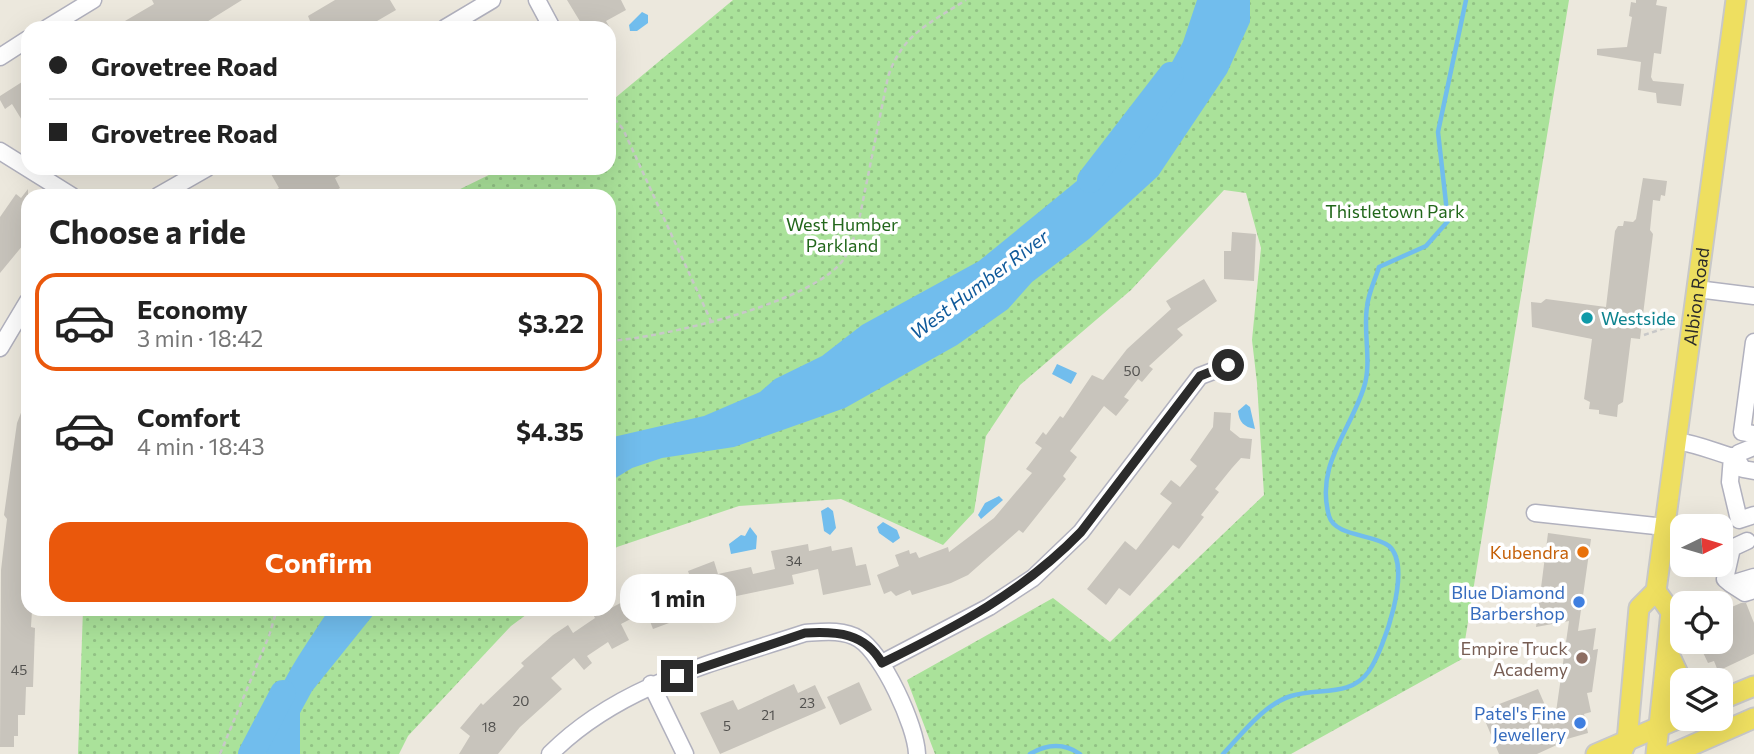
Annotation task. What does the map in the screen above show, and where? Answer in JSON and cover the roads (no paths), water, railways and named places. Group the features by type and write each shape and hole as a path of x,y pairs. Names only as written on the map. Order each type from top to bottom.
{"main road":[{"name":"Albion Road","path":"1624,747 1639,608 1656,592 1736,0"},
{"path":"1656,592 1671,612 1656,754"},
{"path":"1667,650 1675,668"},
{"path":"1672,754 1754,718"},
{"path":"1596,754 1624,747 1670,722"}],"street":[{"path":"58,21 93,0"},
{"path":"457,21 492,0"},
{"path":"537,0 548,21"},
{"path":"0,57 21,44"},
{"path":"0,151 21,164"},
{"path":"38,175 61,189"},
{"path":"170,189 195,175"},
{"path":"1697,289 1754,296"},
{"path":"0,348 21,313"},
{"path":"1754,342 1742,432 1754,433"},
{"path":"882,663 965,621 1033,578 1081,532 1200,376 1228,365"},
{"path":"1676,441 1703,444 1711,451 1734,457 1743,468 1754,471"},
{"path":"1746,518 1730,482 1734,457 1754,447"},
{"path":"1535,513 1665,527"},
{"path":"1747,541 1732,548 1728,556 1725,579 1745,593 1754,590"},
{"path":"1731,584 1754,577"},
{"path":"550,754 596,714 651,684 805,633 843,633 858,638 882,663 914,736 918,754"},
{"path":"651,684 685,754"}],"water":[{"path":"1197,0 1250,0 1250,22 1227,73 1158,176 1089,239 1032,282 1008,309 957,345 845,408 734,447 662,458 632,468 616,478 616,436 704,416 760,392 775,379 822,356 862,325 979,261 1132,136 1183,42"},
{"path":"642,12 648,15 648,23 637,31 630,31 629,25"},
{"path":"1057,364 1077,373 1071,384 1052,374"},
{"path":"1246,404 1250,407 1255,429 1241,421 1238,411"},
{"path":"999,496 1003,500 981,519 978,515 985,503"},
{"path":"828,507 833,511 836,528 830,535 824,531 821,511"},
{"path":"883,522 897,530 900,538 893,543 879,533 877,527"},
{"path":"750,527 757,536 756,549 731,554 729,544 741,535 745,536"},
{"path":"324,616 372,616 312,691 300,713 300,754 266,754 270,715 296,660"}],"waterway":[{"path":"1223,754 1254,721 1281,700 1301,693 1343,688 1361,679 1375,660 1388,627 1397,589 1396,556 1389,546 1382,542 1347,532 1333,523 1326,498 1327,481 1336,449 1364,387 1367,368 1367,307 1379,267 1426,246 1448,221 1438,132 1466,0"},
{"name":"West Humber River","path":"1090,180 1171,75"},
{"name":"West Humber River","path":"251,754 283,693"},
{"path":"1030,754 1055,746 1080,754"}],"place":[{"name":"Westside","path":"1587,318"},
{"name":"Kubendra","path":"1583,552"},
{"name":"Blue Diamond Barbershop","path":"1579,602"},
{"name":"Empire Truck Academy","path":"1582,658"},
{"name":"Patel's Fine Jewellery","path":"1580,723"}],"park label":[{"name":"Thistletown Park","path":"1395,211"},
{"name":"West Humber Parkland","path":"842,234"}]}
